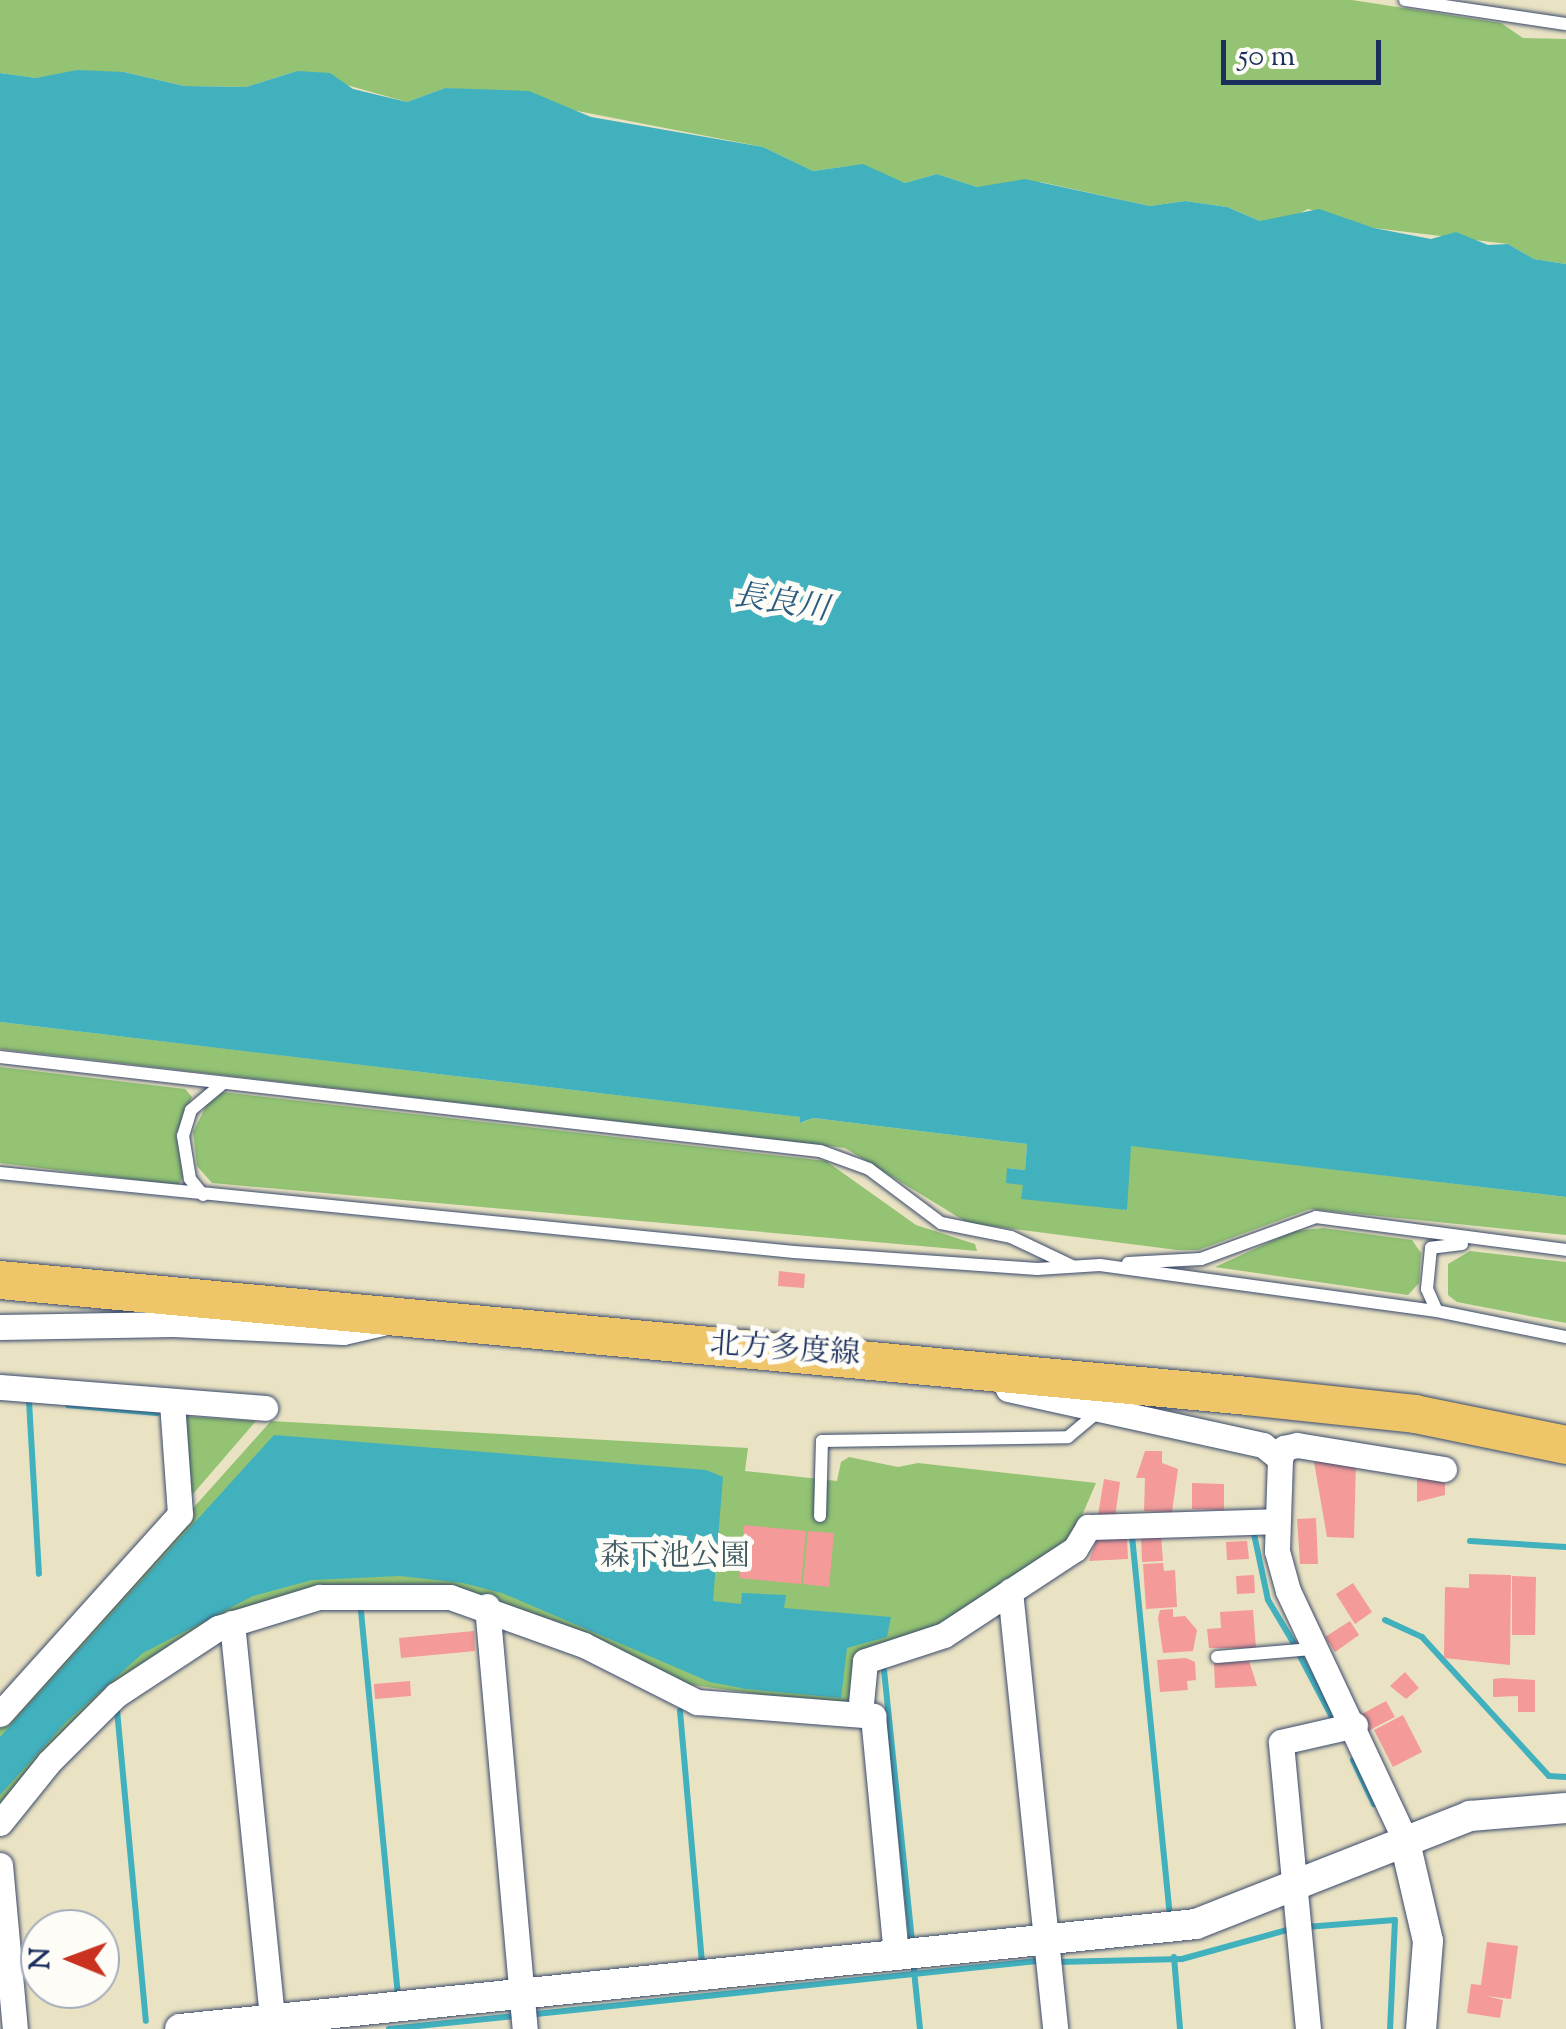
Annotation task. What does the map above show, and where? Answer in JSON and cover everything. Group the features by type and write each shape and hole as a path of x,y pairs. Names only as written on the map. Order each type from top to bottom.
{"main road":[{"name":"北方多度線","path":"0,1280 421,1314 1415,1414 1566,1445"}],"street":[{"path":"0,1327 173,1324 344,1332 421,1314"},
{"path":"880,1358 1098,1412 1263,1445 1280,1459"},
{"path":"0,1387 172,1404 265,1408"},
{"path":"0,1714 180,1514 172,1404"},
{"path":"1421,2029 1428,1941 1404,1838 1288,1591 1277,1521 1284,1448 1297,1445 1444,1469"},
{"path":"860,1714 866,1660 944,1635 1075,1549 1088,1527 1277,1521"},
{"path":"1010,1590 1055,2029"},
{"path":"0,1823 48,1762 116,1695 170,1654 232,1623 319,1597 419,1593 487,1606 697,1702 873,1716 905,1954"},
{"path":"487,1606 525,2029"},
{"path":"232,1623 272,2019"},
{"path":"1308,2029 1281,1742 1354,1725"},
{"path":"180,2029 1196,1924 1404,1838 1470,1816 1566,1808"},
{"path":"0,1865 15,2029"}],"lane":[{"path":"1405,0 1566,24"},
{"path":"0,1057 820,1151 869,1169 942,1223 1011,1237 1072,1266"},
{"path":"204,1195 190,1179 183,1136 191,1110 222,1084"},
{"path":"0,1173 794,1252 1072,1266 1201,1258 1316,1217 1566,1250"},
{"path":"1437,1311 1427,1289 1431,1248 1484,1241"},
{"path":"1100,1265 1437,1311 1566,1337"},
{"path":"820,1516 822,1440 1068,1437 1098,1412"},
{"path":"1217,1657 1312,1648"}],"green space":[{"path":"0,0 1352,0 1501,23 1523,38 1566,39 1566,264 1534,259 1508,244 1374,228 1308,209 1284,221 1260,221 1227,207 1185,201 1150,206 1041,182 977,187 937,174 905,183 849,166 813,171 763,147 470,90 445,88 407,102 297,71 246,87 184,86 124,72 36,78 0,73"},
{"path":"0,1022 801,1117 801,1123 813,1118 1027,1144 1025,1170 1008,1168 1023,1184 1126,1210 1130,1145 1566,1197 1566,1235 1310,1209 1198,1250 1177,1250 968,1223 845,1148 0,1049"},
{"path":"0,1067 185,1089 192,1097 176,1135 183,1178 178,1185 0,1163"},
{"path":"222,1092 826,1161 916,1225 975,1244 977,1251 212,1183 197,1166 193,1132 206,1106"},
{"path":"1323,1228 1412,1240 1421,1253 1419,1283 1408,1295 1215,1267 1294,1231"},
{"path":"1470,1251 1566,1262 1566,1323 1457,1302 1448,1295 1448,1264"},
{"path":"178,1416 256,1421 186,1502"},
{"name":"森下池公園","path":"271,1421 748,1448 745,1471 837,1481 841,1462 849,1457 898,1467 918,1463 1096,1483 1071,1541 943,1629 854,1655 850,1706 691,1685 485,1599 254,1604 175,1641 108,1692 0,1808 0,1724"}],"water":[{"name":"長良川","path":"77,70 124,72 184,86 246,87 297,71 330,73 353,89 407,102 445,88 529,91 591,117 763,147 813,171 863,164 905,183 937,174 977,187 1025,179 1150,206 1185,201 1227,207 1260,221 1319,209 1374,228 1431,239 1456,232 1488,245 1508,244 1534,259 1566,264 1566,1197 1131,1146 1127,1210 1021,1199 1023,1185 1006,1183 1007,1168 1025,1170 1027,1144 813,1118 800,1123 800,1117 0,1022 0,73 36,78"},
{"path":"274,1435 706,1470 723,1477 713,1601 741,1604 742,1593 786,1595 784,1608 891,1617 887,1637 847,1648 841,1698 746,1689 710,1682 502,1593 463,1583 400,1576 312,1580 253,1596 143,1653 66,1722 0,1795 0,1737"}],"building":[{"path":"779,1271 805,1274 804,1288 778,1286"},
{"path":"1145,1451 1162,1451 1162,1463 1178,1469 1172,1512 1144,1511 1145,1478 1136,1478"},
{"path":"1314,1462 1356,1462 1354,1538 1327,1537"},
{"path":"1417,1475 1445,1475 1445,1495 1417,1502"},
{"path":"1104,1479 1120,1482 1115,1517 1098,1515"},
{"path":"1192,1483 1224,1484 1224,1510 1192,1509"},
{"path":"1316,1518 1318,1564 1300,1564 1297,1519"},
{"path":"744,1525 806,1531 801,1584 739,1578"},
{"path":"808,1531 834,1533 829,1587 803,1584"},
{"path":"1161,1535 1163,1561 1142,1562 1141,1536"},
{"path":"1127,1537 1128,1559 1089,1561 1097,1539"},
{"path":"1247,1541 1249,1559 1227,1560 1226,1542"},
{"path":"1163,1563 1164,1571 1175,1570 1177,1607 1146,1609 1143,1564"},
{"path":"1469,1574 1511,1575 1510,1665 1444,1658 1445,1587 1469,1588"},
{"path":"1254,1575 1255,1593 1237,1594 1236,1576"},
{"path":"1512,1576 1536,1577 1535,1635 1512,1635"},
{"path":"1353,1583 1372,1612 1355,1624 1336,1594"},
{"path":"1173,1609 1173,1617 1185,1616 1197,1630 1193,1651 1163,1653 1158,1618 1160,1610"},
{"path":"1253,1610 1256,1648 1209,1648 1207,1629 1221,1628 1220,1612"},
{"path":"1350,1621 1359,1635 1335,1652 1325,1637"},
{"path":"474,1631 475,1651 401,1658 399,1638"},
{"path":"1186,1658 1195,1662 1196,1680 1187,1681 1188,1690 1160,1692 1157,1660"},
{"path":"1249,1661 1257,1686 1215,1688 1214,1663"},
{"path":"1405,1672 1419,1688 1406,1699 1390,1686"},
{"path":"1493,1679 1535,1680 1535,1712 1518,1712 1518,1696 1493,1697"},
{"path":"410,1681 411,1696 375,1699 374,1684"},
{"path":"1386,1701 1395,1717 1368,1731 1360,1715"},
{"path":"1403,1715 1422,1752 1393,1767 1374,1730"},
{"path":"1487,1942 1518,1946 1511,1999 1486,1996 1503,2000 1500,2018 1467,2013 1471,1984 1481,1985"}],"waterway":[{"path":"29,1401 39,1574"},
{"path":"68,1405 157,1413"},
{"path":"1254,1534 1268,1600 1293,1642"},
{"path":"1132,1536 1169,1909"},
{"path":"1470,1541 1566,1547"},
{"path":"360,1601 398,1993"},
{"path":"1385,1620 1422,1637 1549,1776 1566,1777"},
{"path":"1300,1656 1331,1715"},
{"path":"884,1670 912,1943"},
{"path":"117,1710 146,2021"},
{"path":"680,1711 702,1964"},
{"path":"1353,1760 1374,1804"},
{"path":"1306,1927 1395,1920 1390,2029"},
{"path":"1057,1962 1182,1959 1290,1929"},
{"path":"1174,1957 1180,2029"},
{"path":"913,1961 920,2029"},
{"path":"536,2014 1037,1961"},
{"path":"389,2029 515,2016"}]}
